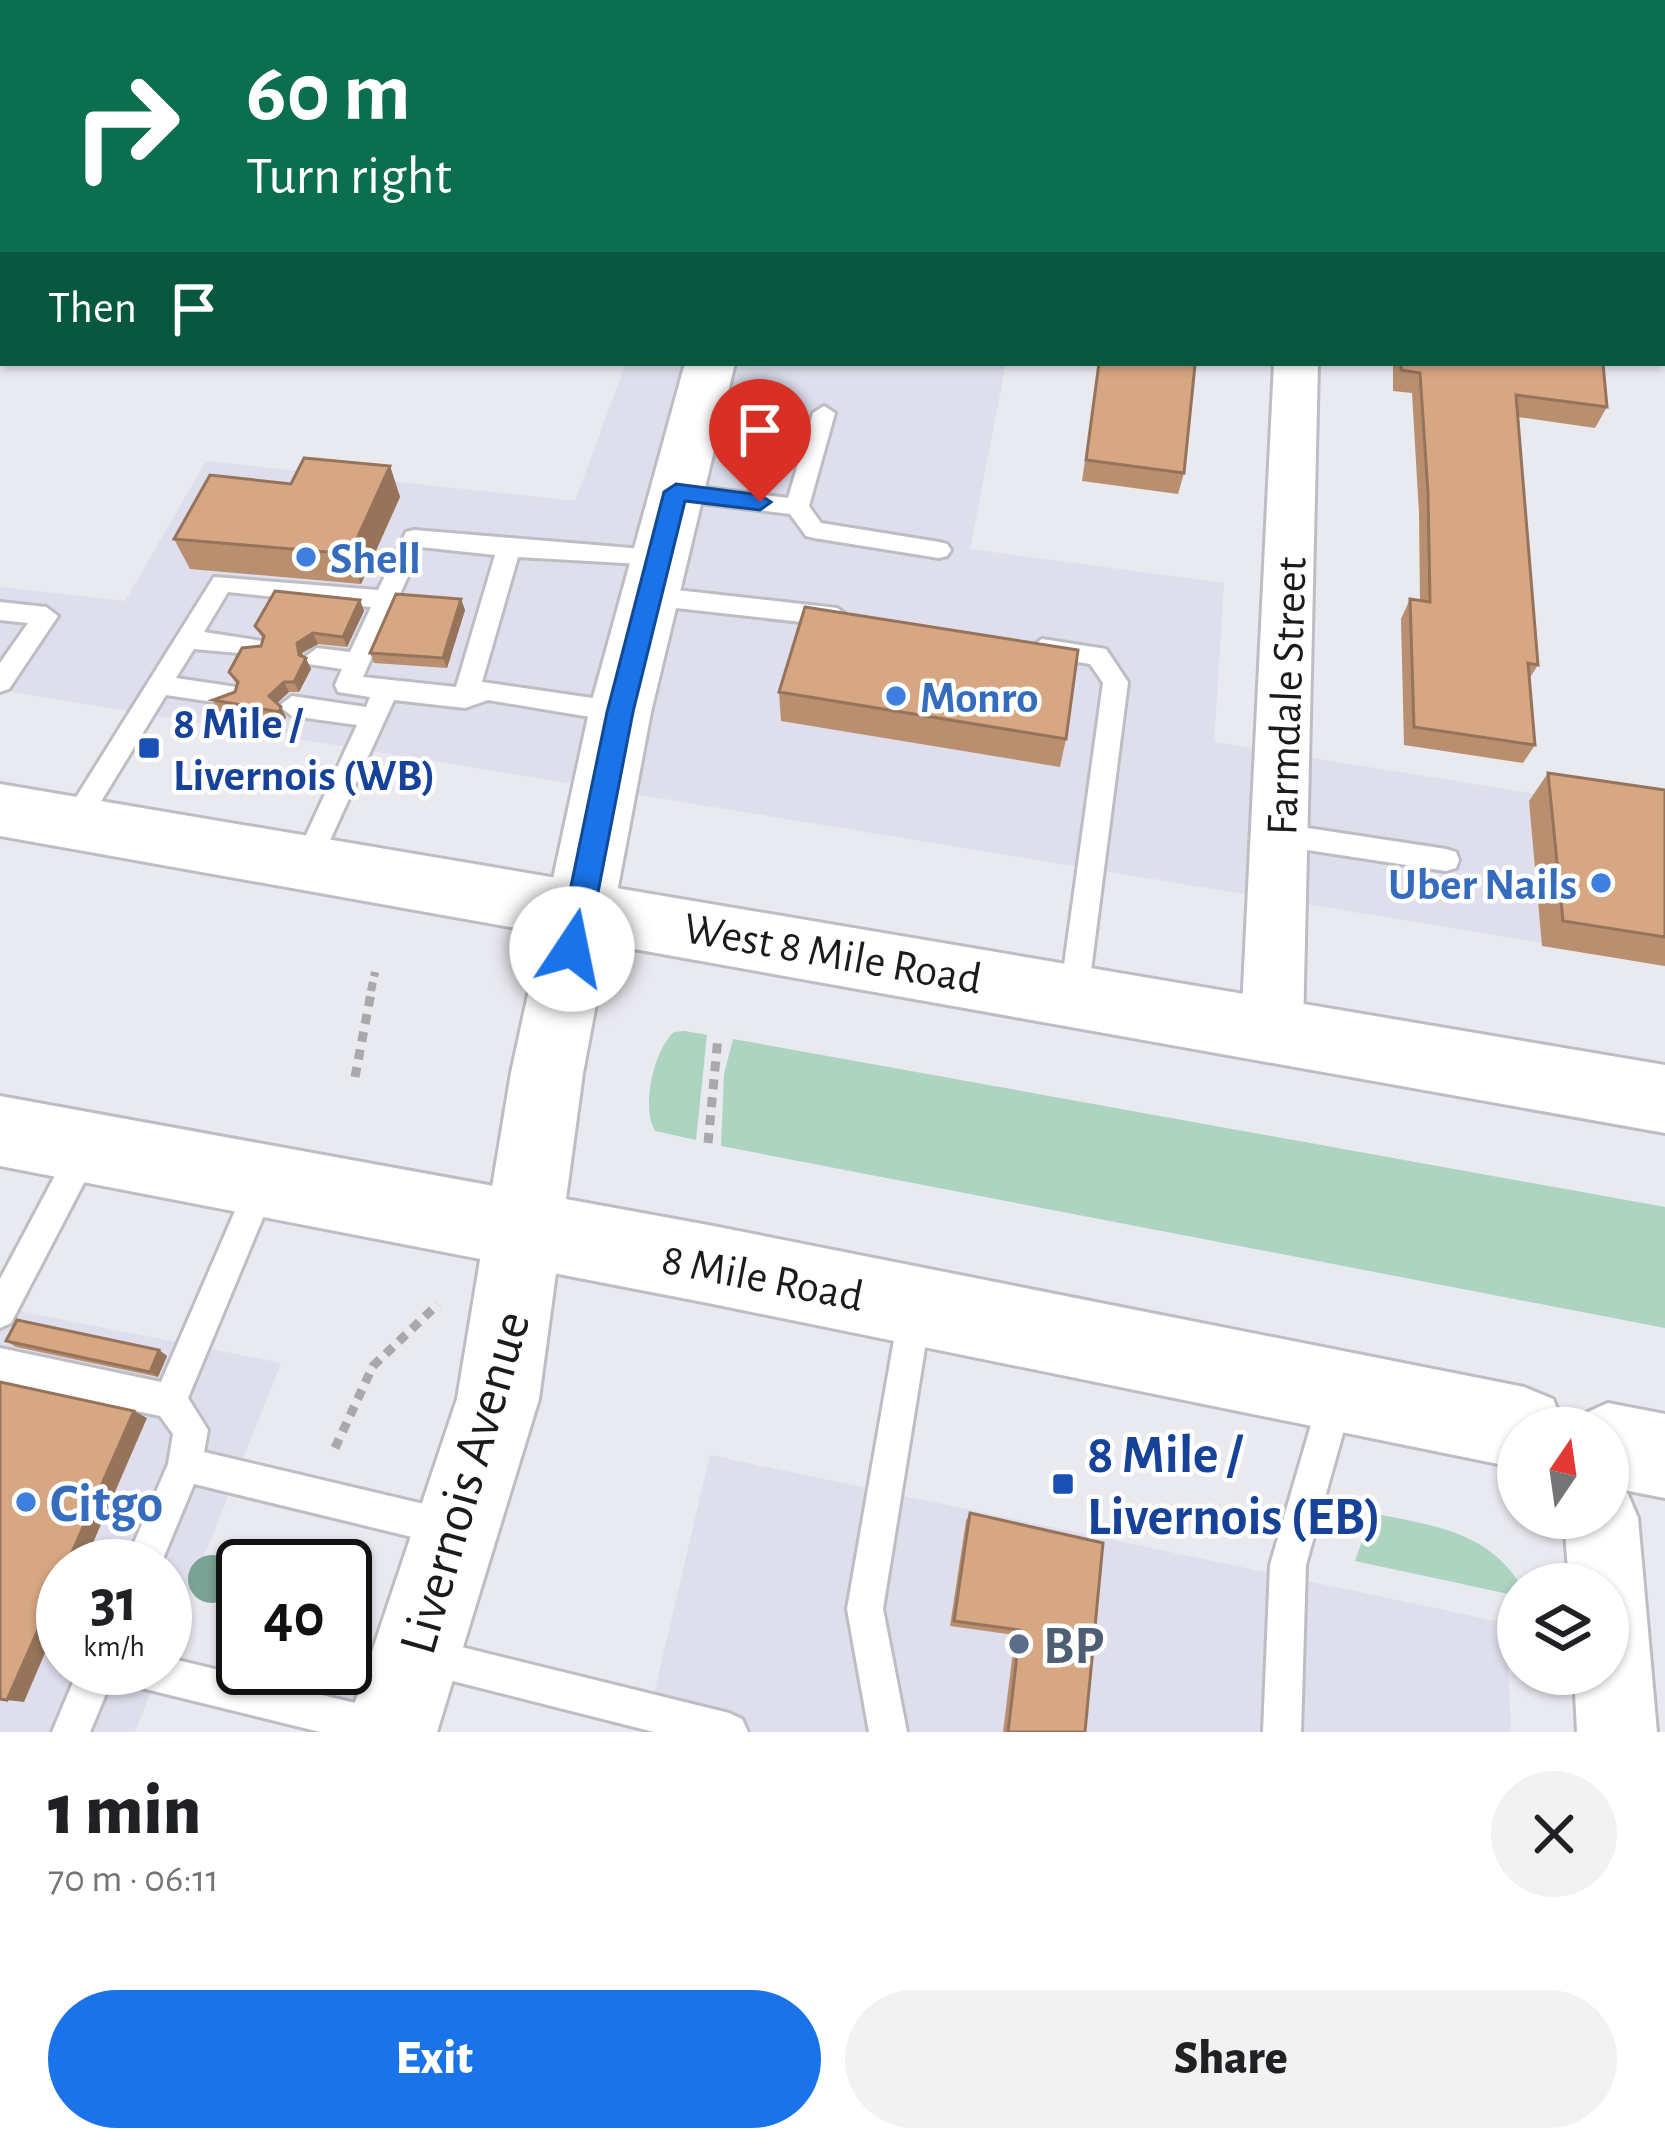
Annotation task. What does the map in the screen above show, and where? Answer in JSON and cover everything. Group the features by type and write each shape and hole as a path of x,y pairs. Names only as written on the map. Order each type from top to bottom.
{"main road":[{"name":"Livernois Avenue","path":"399,1706 498,1399 527,1230 547,1072 620,712 709,366"},
{"name":"West 8 Mile Road","path":"0,810 1665,1099"},
{"name":"8 Mile Road","path":"0,1131 1497,1422"},
{"path":"1629,1449 1665,1456"}],"street":[{"name":"Farmdale Street","path":"1271,1029 1296,366"},
{"path":"1614,1695 1617,1732"}],"lane":[{"path":"797,506 824,413"},
{"path":"676,492 797,506 814,530 938,550"},
{"path":"620,712 487,690 465,698 347,685 414,538 509,547 862,621"},
{"path":"465,698 509,547"},
{"path":"74,823 222,583 386,600"},
{"path":"0,611 46,616 0,682"},
{"path":"188,639 254,648"},
{"path":"1027,645 1097,656 1116,682 1074,994"},
{"path":"317,657 358,662"},
{"path":"159,685 227,694"},
{"path":"306,863 386,690"},
{"path":"292,706 374,718"},
{"path":"1281,836 1446,860"},
{"path":"0,1312 86,1148"},
{"path":"170,1401 262,1184"},
{"path":"888,1732 865,1609 916,1307"},
{"path":"0,1365 170,1401 191,1430 184,1465 153,1539"},
{"path":"1282,1732 1288,1565 1338,1390"},
{"path":"184,1465 457,1529"},
{"path":"192,1676 399,1706 729,1732"},
{"path":"70,1732 86,1695"}],"path":[{"path":"355,1077 375,972"},
{"path":"708,1143 718,1037"},
{"path":"300,1539 363,1373 383,1349 527,1230"}],"shaded area":[{"path":"625,366 1005,366 970,549 1224,583 1214,742 1665,815 1665,967 1525,940 0,690 0,587 125,601 206,461 575,501"},
{"path":"0,1307 281,1363 192,1587 192,1539 36,1539 36,1695 149,1695 135,1732 0,1732"},
{"path":"710,1455 1497,1621 1497,1695 1509,1695 1511,1732 645,1732"}],"green space":[{"path":"674,1032 707,1035 696,1140 655,1131 649,1108 660,1052"},
{"path":"733,1039 1665,1207 1665,1328 721,1146 724,1074"},
{"path":"1372,1513 1455,1533 1503,1563 1497,1563 1497,1591 1355,1561"}],"building":[{"path":"1099,366 1195,366 1184,473 1086,460"},
{"path":"1401,366 1603,366 1607,407 1516,395 1538,665 1528,663 1535,745 1414,727 1410,599 1430,602 1428,493 1420,373 1401,370"},
{"path":"304,458 390,466 350,554 174,539 210,475 291,484"},
{"path":"275,591 360,600 343,637 313,633 297,643 299,655 306,658 294,682 284,682 269,696 281,707 279,712 213,700 235,692 238,682 229,672 242,648 261,646 264,636 255,626"},
{"path":"396,594 461,599 443,658 370,653"},
{"path":"805,607 1078,650 1066,739 779,692"},
{"name":"Uber Nails","path":"1548,773 1665,790 1665,937 1563,921"},
{"path":"17,1320 159,1350 150,1372 6,1341"},
{"path":"0,1382 134,1411 78,1539 36,1539 36,1634 7,1700 0,1699"},
{"path":"970,1513 1103,1543 1085,1732 1008,1732 1020,1630 954,1621"}],"place":[{"name":"Shell","path":"306,557"},
{"name":"Monro","path":"896,696"},
{"name":"8 Mile / Livernois (WB)","path":"149,748"},
{"name":"Uber Nails","path":"1601,883"},
{"name":"8 Mile / Livernois (EB)","path":"1063,1484"},
{"name":"Citgo","path":"26,1502"},
{"name":"BP","path":"1019,1644"}],"route":[{"path":"572,949 620,712 676,492 760,502"}]}
